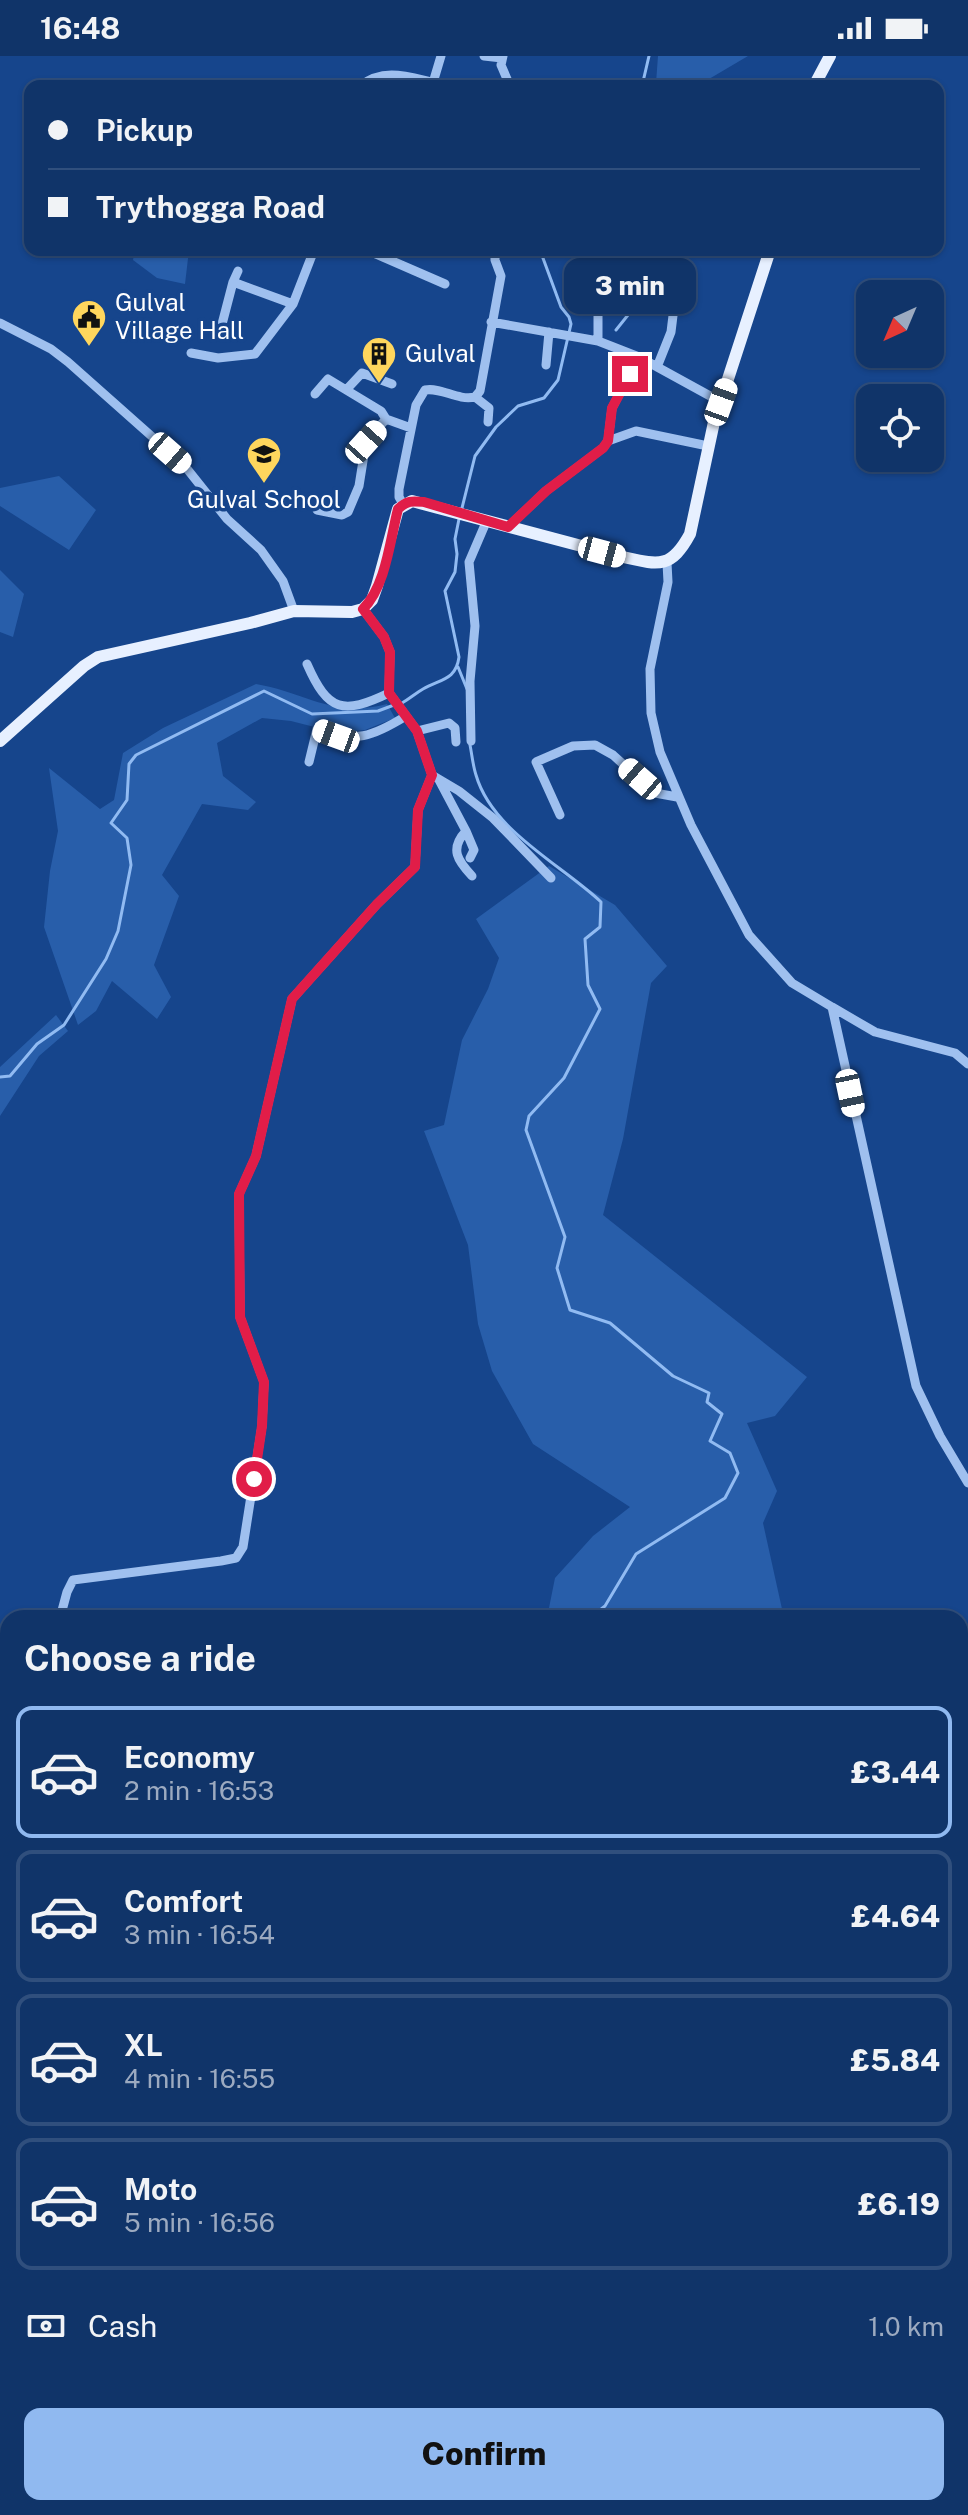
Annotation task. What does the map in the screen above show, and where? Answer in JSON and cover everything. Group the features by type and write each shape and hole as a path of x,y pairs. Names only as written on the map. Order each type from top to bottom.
{"main road":[{"path":"817,80 830,56"},
{"path":"0,741 98,657 294,611 352,612 363,609 372,600 377,586 398,509 412,501 651,564 667,563 682,549 690,534 708,446 768,256"}],"street":[{"path":"433,80 441,56"},
{"path":"484,56 503,57 501,65 507,80"},
{"path":"370,80 381,74 401,80"},
{"path":"191,353 218,358 255,354 293,304 312,256"},
{"path":"381,256 445,284"},
{"path":"403,504 399,489 416,405 425,390 432,388 464,399 475,397 480,391 501,276 495,256"},
{"path":"657,367 671,332 680,256"},
{"path":"579,257 598,299 598,341"},
{"path":"221,328 238,271"},
{"path":"233,282 293,304"},
{"path":"491,322 598,341 639,357 721,402"},
{"path":"0,323 51,349 68,362 184,465 221,513 274,566 294,611"},
{"path":"546,365 549,332"},
{"path":"508,527 537,499 603,448 608,441 612,408 639,357"},
{"path":"347,389 362,373 392,384"},
{"path":"315,394 328,379 381,411 386,419 411,428"},
{"path":"475,397 489,408 488,422"},
{"path":"317,510 342,515 348,512 359,486 366,442 386,419"},
{"path":"608,441 636,431 708,446"},
{"path":"471,741 470,681 475,626 469,562 487,520"},
{"path":"667,563 668,582 650,669 650,699 660,752 677,797 711,867 749,935 792,983 832,1007 875,1032 955,1053 968,1064"},
{"path":"363,609 384,637 390,652 390,695 417,731 436,777 474,850 470,858"},
{"path":"307,664 319,692 331,702 352,706 390,695"},
{"path":"309,762 317,729 336,736 357,738 379,733 403,712"},
{"path":"417,731 449,723 455,728 456,742"},
{"path":"560,815 536,762 573,746 595,745 613,755 655,793 677,797"},
{"path":"436,777 493,818 551,878"},
{"path":"62,1610 73,1580 221,1561 236,1558 243,1547 262,1426 264,1382 240,1317 239,1194 256,1156 292,999 377,904 415,867 418,810 436,777"},
{"path":"466,831 455,851 457,859 472,876"},
{"path":"832,1007 916,1386 940,1436 968,1483"}],"shaded area":[{"path":"658,56 748,56 709,80 656,80"},
{"path":"134,256 188,256 185,284 157,278 133,260"},
{"path":"59,476 96,510 69,550 0,506 0,488"},
{"path":"0,570 24,594 13,637 0,632"},
{"path":"256,684 335,706 368,708 387,704 395,718 365,730 338,733 291,721 262,718 217,743 223,776 256,802 248,810 202,804 162,875 179,896 154,965 171,997 157,1019 112,981 96,1011 78,1025 44,927 58,831 49,768 100,809 114,800 123,753 163,728"},
{"path":"549,866 615,905 667,966 651,983 623,1139 603,1215 807,1377 775,1416 747,1423 777,1491 763,1523 782,1610 549,1610 555,1578 593,1536 630,1507 533,1444 492,1371 478,1324 468,1245 424,1131 444,1125 462,1040 488,989 499,958 476,919"},
{"path":"56,1015 68,1031 39,1056 0,1116 0,1067"}],"waterway":[{"path":"643,80 649,56"},
{"path":"461,512 475,456 496,427 518,406 544,398 558,380 571,324 561,307 542,256"},
{"path":"616,256 636,305 616,330"},
{"path":"636,305 645,264 642,256"},
{"path":"402,703 447,678 457,665 459,657 445,591 455,572 455,539 459,519"},
{"path":"458,667 467,689"},
{"path":"0,1077 10,1076 37,1044 64,1025 106,959 118,931 131,865 127,838 111,823 127,800 129,764 136,755 264,691 312,714 378,711 394,705"},
{"path":"470,745 476,775 484,795 497,813 530,846 601,902 600,927 585,939 588,985 600,1009 564,1078 529,1116 526,1130 565,1237 557,1268 570,1310 610,1323 673,1376 709,1393 707,1402 722,1414 710,1441 730,1453 738,1473 725,1498 636,1554 600,1610"}],"place":[{"name":"Gulval Village Hall","path":"89,348"},
{"name":"Gulval","path":"379,385"},
{"name":"Gulval School","path":"264,485"}],"route":[{"path":"254,1479 262,1426 264,1382 240,1317 239,1194 256,1156 292,999 377,904 415,867 418,810 432,775 417,731 389,693 390,652 384,637 363,609 372,600 398,509 403,504 424,502 508,527 546,491 603,448 608,441 612,408 630,374"}]}
